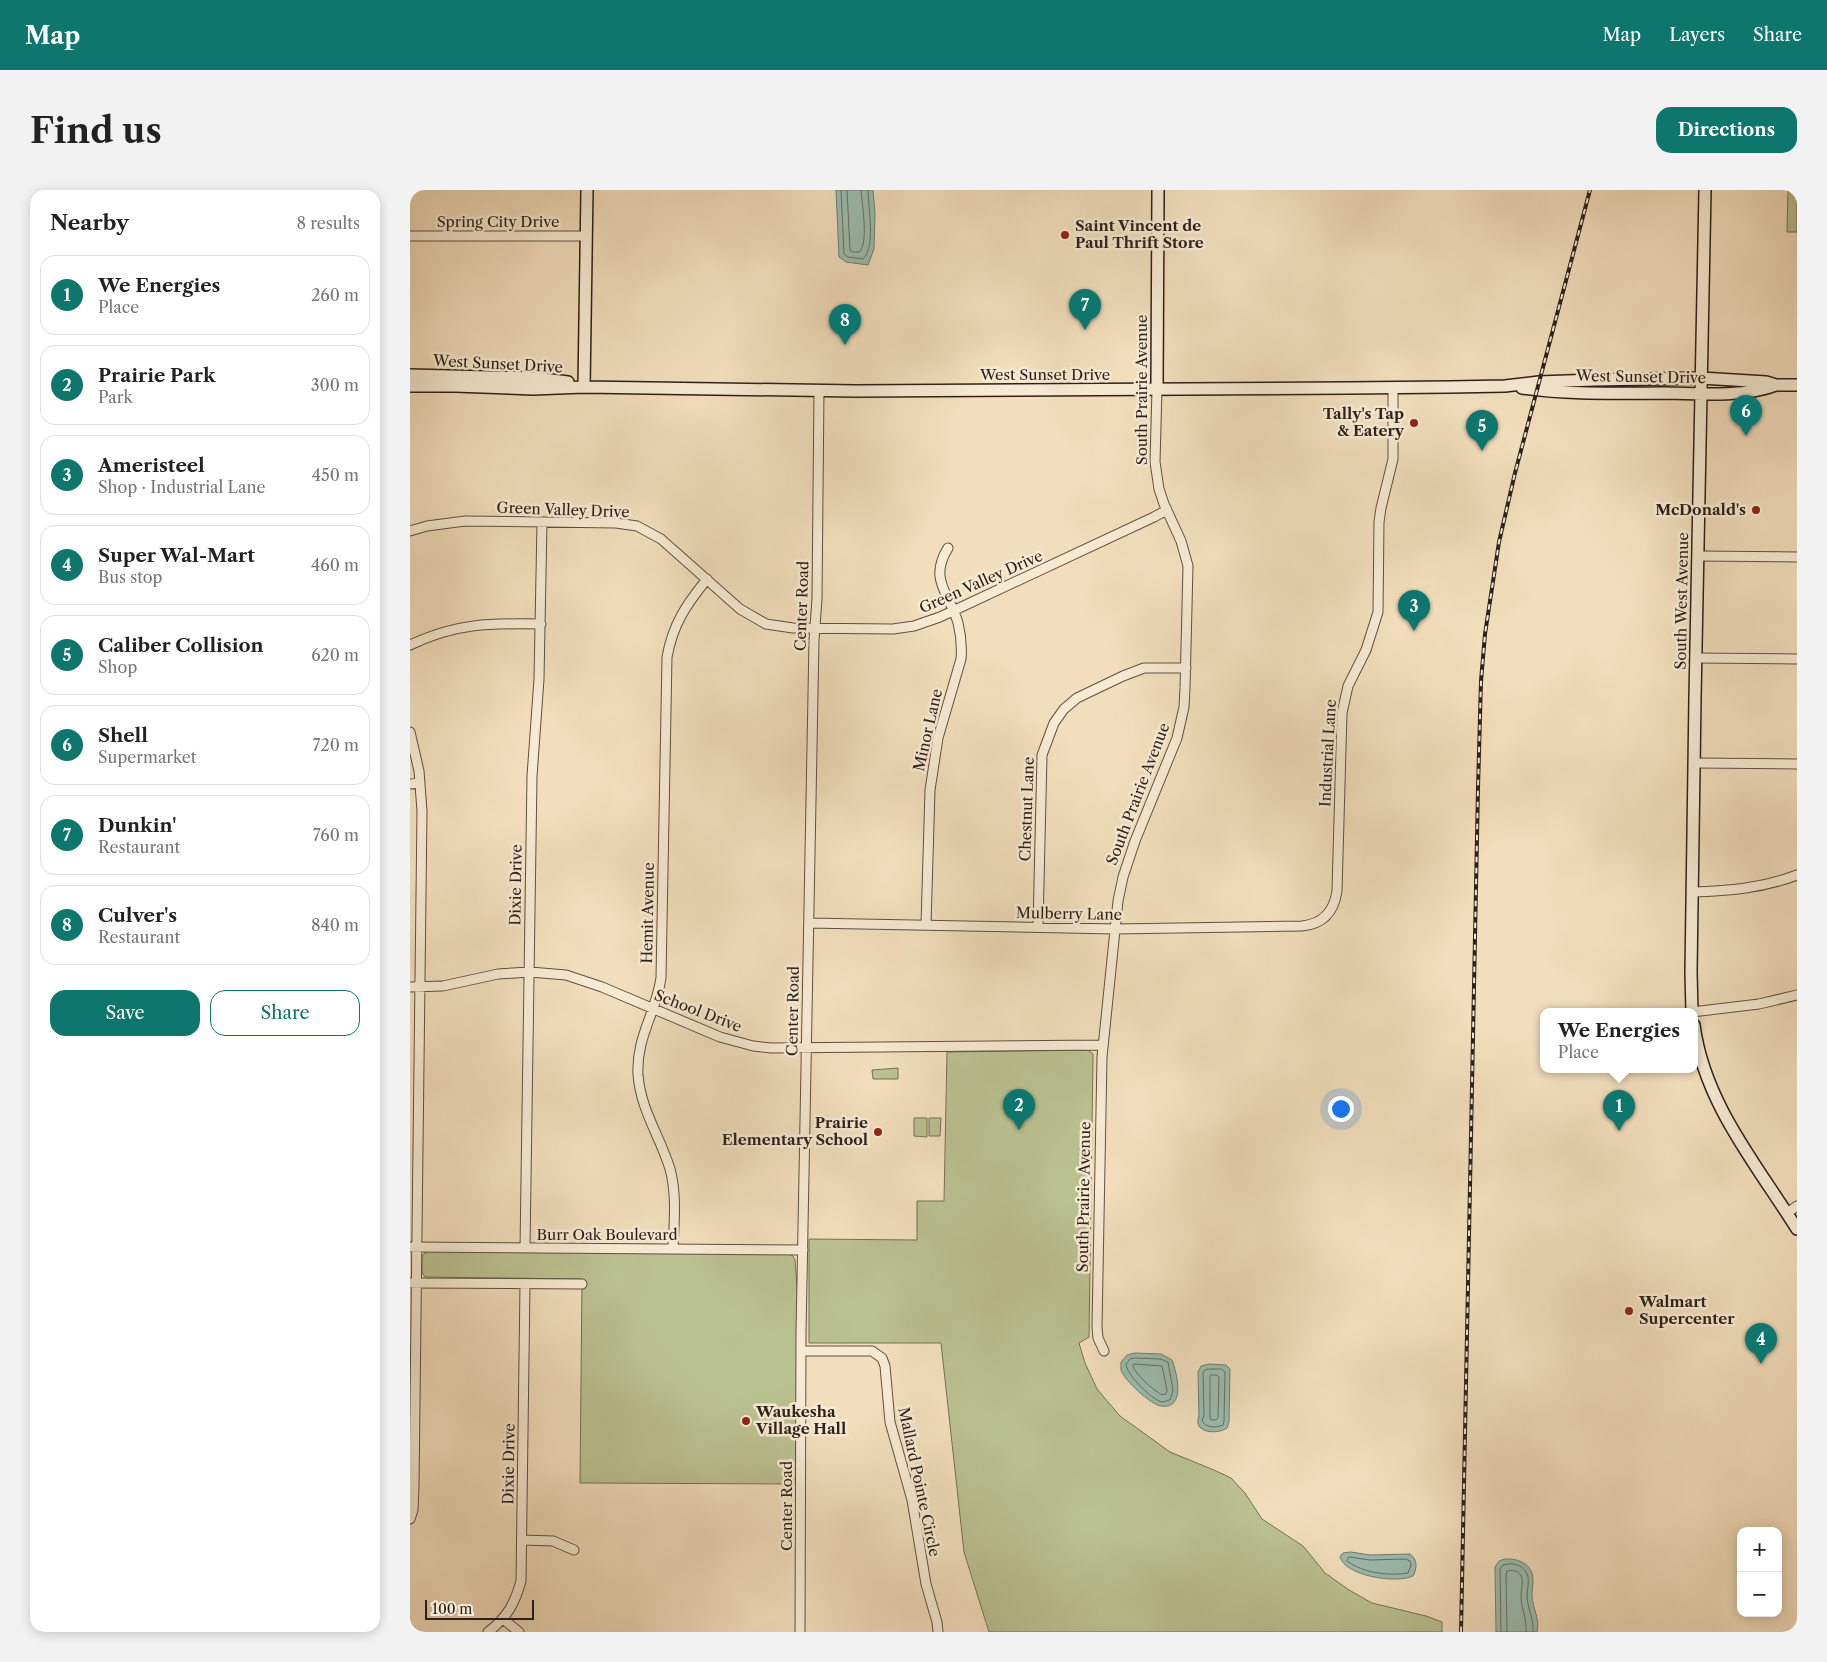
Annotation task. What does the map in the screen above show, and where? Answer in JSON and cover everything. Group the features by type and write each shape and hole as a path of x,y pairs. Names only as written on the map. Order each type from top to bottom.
{"main road":[{"path":"584,387 587,190"},
{"name":"South Prairie Avenue","path":"1157,389 1158,190"},
{"name":"South West Avenue","path":"1692,1008 1692,892 1705,190"},
{"name":"West Sunset Drive","path":"410,375 535,378 568,382 584,387"},
{"name":"West Sunset Drive","path":"410,386 533,389 584,387 819,390 1393,388 1505,386 1540,382 1701,378 1766,382 1776,385"},
{"name":"West Sunset Drive","path":"1505,386 1567,392 1701,394 1766,389 1776,385 1797,384"},
{"path":"1698,1046 1701,1061 1715,1097 1736,1134 1797,1230"}],"street":[{"name":"Spring City Drive","path":"410,236 586,236"},
{"name":"Industrial Lane","path":"1326,916 1334,905 1337,891 1339,790 1344,697 1351,677 1368,643 1378,612 1379,522 1393,459 1393,388"},
{"name":"South Prairie Avenue","path":"1104,1351 1098,1338 1097,1327 1102,1046 1119,894 1127,861 1174,747 1184,707 1188,566 1181,541 1159,489 1155,462 1157,389"},
{"name":"Center Road","path":"800,1632 806,1049 817,589 819,390"},
{"name":"Green Valley Drive","path":"410,531 427,526 465,521 616,523 638,526 660,539 740,609 760,622 776,627 904,628 923,624 953,611 1167,510"},
{"name":"Dixie Drive","path":"525,1248 532,776 539,679 542,522"},
{"name":"Minor Lane","path":"926,926 930,790 940,731 961,658 962,643 958,622 948,601 939,572 942,558 948,548"},
{"path":"1698,556 1797,557"},
{"name":"Hemit Avenue","path":"673,1250 673,1185 666,1156 644,1108 638,1074 642,1039 659,992 660,978 667,656 673,632 681,614 707,579"},
{"path":"410,645 438,633 467,626 487,623 541,624"},
{"path":"1696,658 1797,659"},
{"name":"Chestnut Lane","path":"1038,927 1042,755 1054,723 1064,709 1077,698 1123,676 1144,668 1186,668"},
{"path":"410,732 420,783 422,843 413,1247 414,1486 413,1510 410,1519"},
{"path":"1695,763 1797,764"},
{"path":"410,784 420,783"},
{"path":"1692,892 1732,891 1778,882 1797,875"},
{"name":"Mulberry Lane","path":"808,923 1115,929 1302,926 1316,924 1326,916"},
{"name":"School Drive","path":"410,987 450,985 498,974 530,972 559,974 580,978 720,1037 771,1048 1102,1046"},
{"path":"1698,1011 1759,1004 1797,995"},
{"path":"1786,1213 1797,1206"},
{"name":"Burr Oak Boulevard","path":"413,1247 803,1250"},
{"path":"413,1283 582,1284"},
{"name":"Dixie Drive","path":"488,1632 503,1619 516,1597 521,1581 525,1284"},
{"name":"Mallard Pointe Circle","path":"802,1351 868,1351 876,1353 884,1362 890,1422 912,1500 926,1584 938,1632"},
{"path":"522,1540 553,1541 574,1550"},
{"path":"503,1619 519,1632"}],"green space":[{"path":"1788,190 1797,190 1797,232 1787,232"},
{"path":"1088,1050 1093,1054 1089,1337 1079,1343 1085,1363 1097,1389 1120,1416 1170,1452 1231,1478 1245,1493 1262,1519 1303,1546 1325,1573 1349,1590 1372,1603 1426,1616 1442,1622 1442,1632 989,1632 964,1552 941,1343 809,1343 809,1239 917,1240 917,1201 944,1201 947,1052"},
{"path":"898,1068 898,1079 873,1079 872,1070"},
{"path":"914,1118 927,1118 927,1137 914,1136"},
{"path":"929,1118 941,1118 940,1136 929,1136"},
{"path":"427,1251 789,1254 793,1256 795,1260 798,1300 797,1484 580,1483 582,1279 425,1277 422,1272 422,1256"}],"water":[{"path":"836,190 873,190 875,213 874,249 868,265 846,262 839,257"},
{"path":"1135,1353 1161,1354 1172,1360 1178,1389 1177,1397 1169,1406 1157,1405 1145,1397 1132,1386 1123,1374 1121,1362 1127,1355"},
{"path":"1209,1364 1226,1365 1230,1369 1229,1422 1227,1428 1212,1432 1202,1429 1198,1422 1198,1372 1201,1366"},
{"path":"1351,1552 1370,1555 1410,1554 1416,1561 1413,1576 1395,1579 1360,1573 1350,1569 1343,1563 1340,1556 1343,1553"},
{"path":"1505,1559 1524,1563 1532,1574 1532,1596 1538,1623 1537,1632 1496,1632 1495,1567 1499,1561"}],"railway":[{"path":"1461,1632 1478,788 1481,681 1485,634 1499,542 1515,473 1590,190"}],"place":[{"name":"Saint Vincent de Paul Thrift Store","path":"1065,235"},
{"name":"Dunkin'","path":"1085,330"},
{"name":"Culver's","path":"845,345"},
{"name":"Tally's Tap & Eatery","path":"1414,423"},
{"name":"Shell","path":"1746,436"},
{"name":"Caliber Collision","path":"1482,451"},
{"name":"McDonald's","path":"1756,510"},
{"name":"Ameristeel","path":"1414,631"},
{"name":"Prairie Park","path":"1019,1130"},
{"name":"We Energies","path":"1619,1131"},
{"name":"Prairie Elementary School","path":"878,1132"},
{"name":"Walmart Supercenter","path":"1629,1311"},
{"name":"Super Wal-Mart","path":"1761,1364"},
{"name":"Waukesha Village Hall","path":"746,1421"}]}
